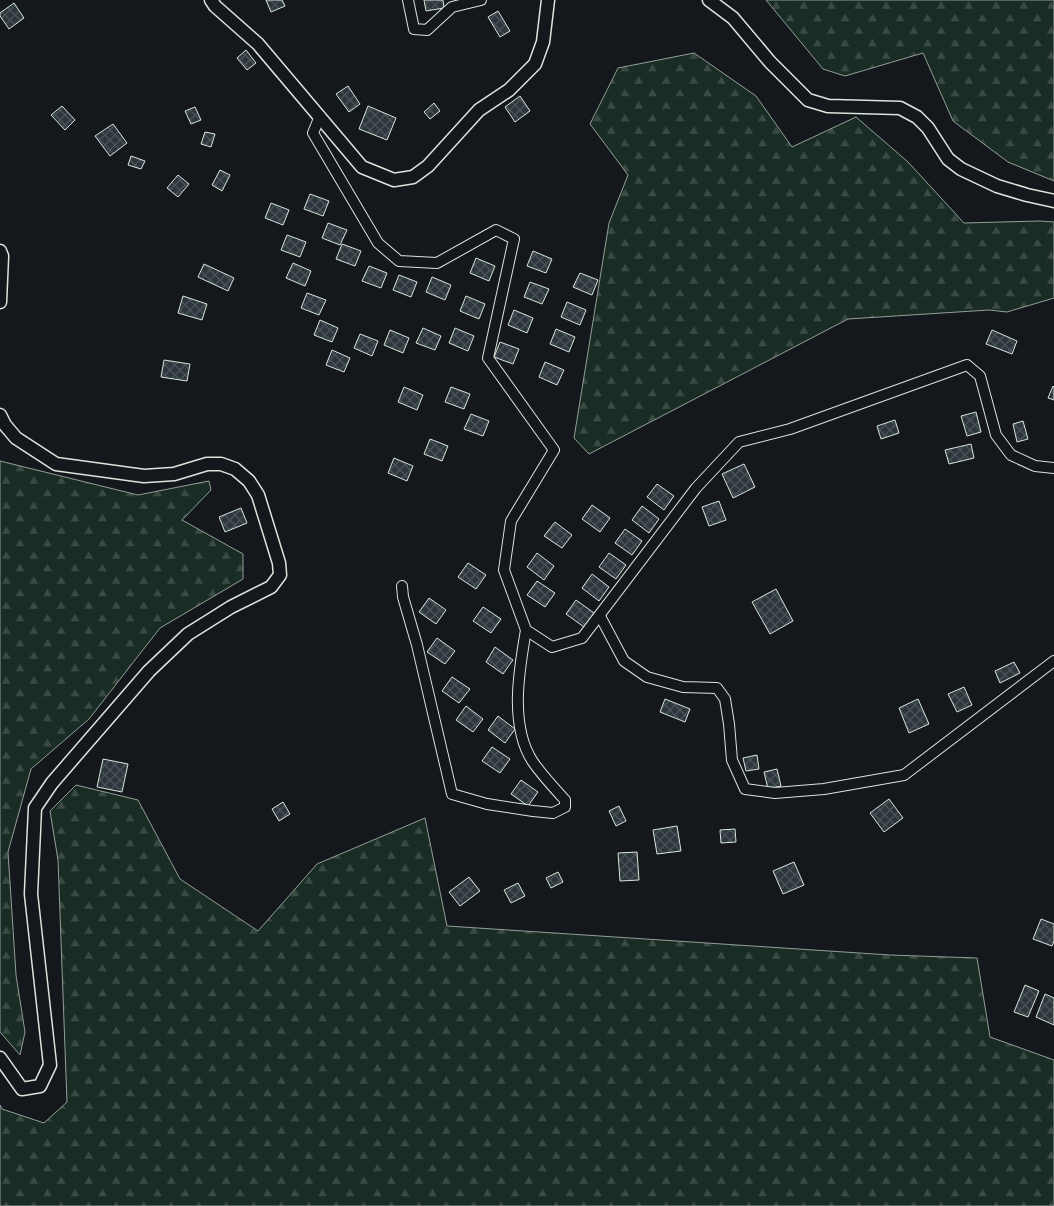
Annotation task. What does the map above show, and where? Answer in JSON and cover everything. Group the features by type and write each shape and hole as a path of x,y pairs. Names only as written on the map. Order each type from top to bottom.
{"street":[{"path":"211,0 215,6 258,44 362,167 394,180 413,177 428,166 478,110 509,90 535,64 543,42 548,0"},
{"path":"408,0 414,29 427,30 452,7 481,0"},
{"path":"708,0 733,18 770,62 808,100 828,106 900,108 918,117 928,128 948,159 961,169 997,186 1027,195 1054,200"},
{"path":"320,116 313,133 378,243 399,261 436,263 496,230 514,240 488,358 554,450 511,521 504,570 526,630 518,700 522,737 532,761 565,800 565,807 553,813 487,804 452,794 417,644 403,597 402,586"},
{"path":"0,251 2,256 0,302"},
{"path":"526,630 552,646 582,638 696,488 739,442 790,429 968,365 980,376 996,435 1011,455 1035,466 1054,468"},
{"path":"0,415 5,425 16,438 56,464 144,476 174,474 207,464 221,464 234,468 249,481 258,495 279,563 280,576 271,587 231,607 188,634 149,671 52,783 35,808 31,894 50,1065 40,1086 22,1089 0,1058"},
{"path":"600,616 624,661 647,677 683,687 717,688 725,700 732,760 745,789 775,793 824,789 904,776 1054,660"}],"green space":[{"path":"766,0 1054,0 1054,181 1008,162 953,121 923,53 845,76 823,69"},
{"path":"694,53 756,96 792,147 856,117 908,162 964,223 1054,222 1054,298 1007,312 989,310 848,319 589,454 574,438 609,223 628,175 590,124 618,68"},
{"path":"0,461 138,495 209,481 211,490 182,520 243,554 243,579 160,628 89,719 31,769 8,852 16,975 25,1032 20,1055 0,1032"},
{"path":"76,785 138,800 180,879 258,931 317,864 425,818 447,926 890,955 977,958 990,1037 1054,1060 1054,1206 0,1206 0,1105 2,1109 44,1123 67,1102 58,860 50,811"}],"building":[{"path":"266,0 282,0 285,6 271,12"},
{"path":"424,0 443,0 444,8 426,11"},
{"path":"14,3 24,18 9,29 0,13"},
{"path":"498,11 510,31 500,37 488,17"},
{"path":"246,50 256,63 247,70 237,58"},
{"path":"348,86 360,104 349,112 336,94"},
{"path":"520,96 530,111 515,122 505,107"},
{"path":"434,103 440,111 430,119 424,112"},
{"path":"62,106 75,120 65,130 51,115"},
{"path":"368,106 396,118 387,140 359,129"},
{"path":"195,107 201,120 191,124 185,111"},
{"path":"113,124 127,143 110,156 95,136"},
{"path":"205,132 215,134 211,147 201,144"},
{"path":"131,156 145,161 141,169 128,165"},
{"path":"220,170 230,175 222,191 212,185"},
{"path":"178,175 189,184 178,197 167,188"},
{"path":"310,194 329,201 323,216 304,209"},
{"path":"271,203 289,210 283,225 265,218"},
{"path":"328,223 347,230 340,245 322,238"},
{"path":"287,235 306,242 300,257 281,250"},
{"path":"342,244 361,251 355,266 336,259"},
{"path":"533,251 552,259 546,273 527,266"},
{"path":"476,258 495,266 489,281 470,273"},
{"path":"293,263 311,271 305,286 286,278"},
{"path":"204,264 234,278 228,291 198,277"},
{"path":"369,266 387,273 381,288 362,281"},
{"path":"580,273 598,280 592,295 573,287"},
{"path":"399,275 417,282 411,297 393,290"},
{"path":"432,277 451,285 445,300 426,292"},
{"path":"530,282 549,289 542,304 524,297"},
{"path":"307,293 326,300 319,315 301,308"},
{"path":"183,296 207,304 202,320 178,313"},
{"path":"466,296 485,304 479,319 460,311"},
{"path":"567,302 586,310 580,325 561,317"},
{"path":"514,310 533,318 527,333 508,325"},
{"path":"320,320 338,328 332,342 314,335"},
{"path":"423,328 441,336 435,350 416,343"},
{"path":"455,328 474,336 468,351 449,343"},
{"path":"556,329 575,337 569,352 550,344"},
{"path":"390,330 409,338 403,353 384,345"},
{"path":"992,330 1017,341 1012,354 986,344"},
{"path":"360,334 378,341 372,356 354,348"},
{"path":"500,342 519,349 513,364 494,357"},
{"path":"332,350 350,358 344,372 326,365"},
{"path":"164,360 190,364 187,381 161,377"},
{"path":"545,362 564,370 557,385 539,377"},
{"path":"404,387 423,395 417,410 398,402"},
{"path":"451,387 470,394 464,409 445,402"},
{"path":"1054,387 1054,400 1048,398"},
{"path":"976,412 981,432 967,436 961,416"},
{"path":"471,414 489,421 483,436 464,429"},
{"path":"895,420 899,433 881,439 877,426"},
{"path":"1023,421 1028,439 1017,442 1013,424"},
{"path":"430,439 448,446 442,461 424,454"},
{"path":"971,444 974,458 949,464 945,450"},
{"path":"394,458 413,466 407,481 388,473"},
{"path":"744,464 755,487 733,498 722,474"},
{"path":"657,484 674,496 664,510 647,497"},
{"path":"719,501 726,520 709,526 702,507"},
{"path":"592,505 610,518 600,532 582,519"},
{"path":"642,506 659,519 649,533 632,520"},
{"path":"241,508 247,523 225,532 219,517"},
{"path":"555,522 572,535 562,548 544,536"},
{"path":"625,529 642,541 632,555 615,543"},
{"path":"537,553 554,566 544,580 527,567"},
{"path":"609,553 626,565 616,579 599,567"},
{"path":"468,563 486,575 476,589 458,577"},
{"path":"592,574 609,587 599,601 582,588"},
{"path":"537,581 555,593 545,607 527,595"},
{"path":"776,589 793,621 770,634 752,602"},
{"path":"429,598 446,610 436,624 419,612"},
{"path":"576,600 594,613 584,627 566,614"},
{"path":"483,607 501,619 491,633 473,621"},
{"path":"437,638 455,651 445,664 427,652"},
{"path":"495,647 513,660 503,674 486,662"},
{"path":"1014,662 1020,673 1000,683 995,671"},
{"path":"452,677 470,689 459,703 442,691"},
{"path":"964,687 972,705 957,712 948,694"},
{"path":"665,699 690,709 685,722 660,712"},
{"path":"918,699 929,724 909,733 899,708"},
{"path":"466,706 483,719 473,732 456,720"},
{"path":"498,716 515,729 505,743 488,730"},
{"path":"492,747 510,759 500,773 482,761"},
{"path":"757,755 759,769 746,771 743,758"},
{"path":"103,759 128,764 122,792 97,787"},
{"path":"777,769 781,786 768,789 764,772"},
{"path":"521,780 538,792 528,806 511,794"},
{"path":"889,799 903,818 884,832 870,813"},
{"path":"283,802 290,814 279,821 272,809"},
{"path":"619,806 626,821 616,826 609,811"},
{"path":"677,826 681,851 657,854 653,830"},
{"path":"735,829 736,842 721,843 720,830"},
{"path":"637,852 639,880 620,881 618,853"},
{"path":"794,862 804,885 783,894 773,871"},
{"path":"558,872 563,882 551,888 546,878"},
{"path":"469,877 480,891 460,906 449,892"},
{"path":"518,883 525,896 511,903 504,890"},
{"path":"1041,919 1054,924 1054,941 1052,946 1033,939"},
{"path":"1025,985 1039,991 1028,1017 1014,1012"},
{"path":"1045,994 1054,998 1054,1025 1036,1017"}]}
